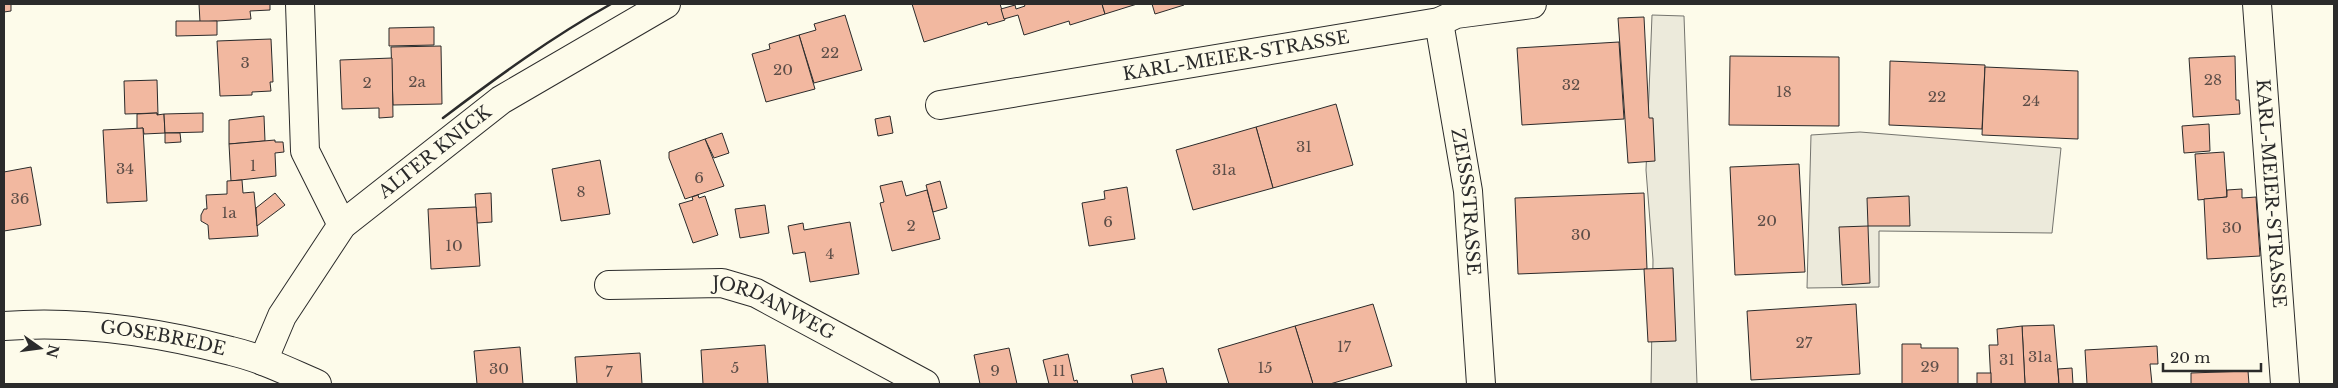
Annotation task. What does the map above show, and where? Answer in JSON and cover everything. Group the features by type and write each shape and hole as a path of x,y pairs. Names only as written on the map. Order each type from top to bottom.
{"street":[{"path":"300,4 305,151 342,225"},
{"name":"ALTER KNICK","path":"263,361 282,316 342,225 501,100 666,4"},
{"name":"KARL-MEIER-STRASSE","path":"940,105 1438,22 1456,14 1532,4"},
{"name":"KARL-MEIER-STRASSE","path":"2257,4 2284,384"},
{"name":"ZEISSSTRASSE","path":"1438,22 1468,192 1481,384"},
{"name":"JORDANWEG","path":"609,285 722,283 756,293 925,384"},
{"name":"GOSEBREDE","path":"4,326 40,323 80,325 161,336 232,351 263,361 317,384"}],"shaded area":[{"path":"1652,15 1684,16 1697,384 1651,384 1653,260 1646,170"},
{"path":"1860,132 2061,148 2052,233 1879,231 1879,287 1807,288 1811,135"}],"building":[{"path":"4,4 11,4 11,11 4,12"},
{"path":"199,4 270,4 270,10 250,11 251,19 200,22"},
{"path":"912,4 1000,4 1005,20 988,25 987,22 924,42"},
{"path":"1024,4 1102,4 1105,14 1070,25 1069,21 1024,35 1018,15 1004,19 1001,9 1015,5 1016,9 1025,6"},
{"path":"1102,4 1137,4 1105,14"},
{"path":"1152,4 1183,4 1184,5 1155,14"},
{"path":"845,15 862,70 814,83 799,35 816,30 814,24"},
{"path":"1644,17 1649,118 1653,118 1655,161 1628,163 1618,18"},
{"path":"176,21 217,21 217,35 176,36"},
{"path":"434,27 434,45 389,46 389,28"},
{"path":"799,35 815,89 766,102 752,54 770,49 769,44"},
{"path":"271,39 273,82 270,82 271,91 252,92 252,95 220,96 217,41"},
{"path":"1619,42 1624,119 1522,125 1517,48"},
{"path":"441,46 442,104 393,105 391,47"},
{"path":"1730,56 1839,57 1839,126 1729,125"},
{"path":"2235,56 2236,100 2239,100 2240,114 2193,117 2189,58"},
{"path":"392,58 393,117 379,118 379,108 342,109 340,60"},
{"path":"1890,61 1985,65 1982,129 1889,125"},
{"path":"1985,67 2078,71 2078,139 1982,135"},
{"path":"157,80 158,115 157,113 125,114 124,81"},
{"path":"1336,104 1353,165 1273,188 1256,127"},
{"path":"157,113 157,115 164,114 165,133 144,134 143,128 137,129 137,114"},
{"path":"203,113 203,132 165,133 164,114"},
{"path":"264,116 265,141 229,144 229,120"},
{"path":"890,116 893,133 878,136 875,119"},
{"path":"2209,124 2210,151 2184,153 2182,126"},
{"path":"1256,127 1273,188 1193,210 1176,150"},
{"path":"143,128 147,201 107,203 103,130"},
{"path":"165,133 180,133 181,142 165,143"},
{"path":"722,133 729,153 714,158 705,139"},
{"path":"705,139 724,186 685,199 669,158 669,152"},
{"path":"275,140 275,142 283,142 284,152 275,153 276,176 231,181 229,144"},
{"path":"2224,152 2227,197 2198,200 2195,154"},
{"path":"600,160 610,214 561,221 552,169"},
{"path":"1799,164 1805,272 1735,275 1730,167"},
{"path":"31,167 41,225 4,231 4,172"},
{"path":"242,180 243,193 254,192 258,236 209,239 208,225 201,221 204,209 207,209 206,195 227,194 227,181"},
{"path":"902,181 906,196 927,190 940,239 892,251 880,203 884,202 880,186"},
{"path":"940,181 947,208 933,212 926,185"},
{"path":"1127,187 1135,239 1089,246 1082,203 1105,199 1104,191"},
{"path":"2242,189 2242,198 2256,197 2260,256 2207,259 2204,199 2227,197 2227,190"},
{"path":"275,193 285,205 257,226 256,208"},
{"path":"491,193 492,222 477,223 475,194"},
{"path":"1644,193 1647,269 1518,274 1515,198"},
{"path":"698,195 699,198 705,196 718,235 693,243 679,204 693,200 692,197"},
{"path":"1909,196 1910,226 1868,226 1867,198"},
{"path":"765,205 769,233 740,238 735,209"},
{"path":"476,207 480,266 431,269 428,209"},
{"path":"850,222 859,274 810,282 805,252 793,254 788,226 803,223 804,230"},
{"path":"1868,226 1870,283 1842,285 1839,227"},
{"path":"1673,268 1676,341 1648,342 1644,269"},
{"path":"1373,304 1392,366 1330,384 1313,384 1295,326"},
{"path":"1856,304 1860,374 1751,380 1747,311"},
{"path":"2054,325 2059,384 2025,384 2022,326"},
{"path":"1295,326 1313,384 1229,384 1218,349"},
{"path":"2022,326 2025,384 1991,384 1989,345 1998,345 1997,329"},
{"path":"1902,344 1921,344 1921,348 1958,348 1958,384 1902,384"},
{"path":"765,345 768,384 703,384 701,350"},
{"path":"2157,346 2158,364 2150,364 2152,384 2087,384 2085,350"},
{"path":"520,347 523,384 477,384 474,351"},
{"path":"1009,348 1017,384 980,384 974,355"},
{"path":"640,353 642,384 577,384 575,357"},
{"path":"1068,354 1074,381 1077,380 1078,384 1049,384 1043,360"},
{"path":"1163,368 1167,384 1133,384 1131,375"},
{"path":"2072,368 2073,384 2059,384 2058,369"},
{"path":"2248,371 2249,384 2191,384 2191,373"},
{"path":"1977,373 1991,373 1991,384 1977,384"}],"wall":[{"path":"443,118 525,58 611,4"}]}
